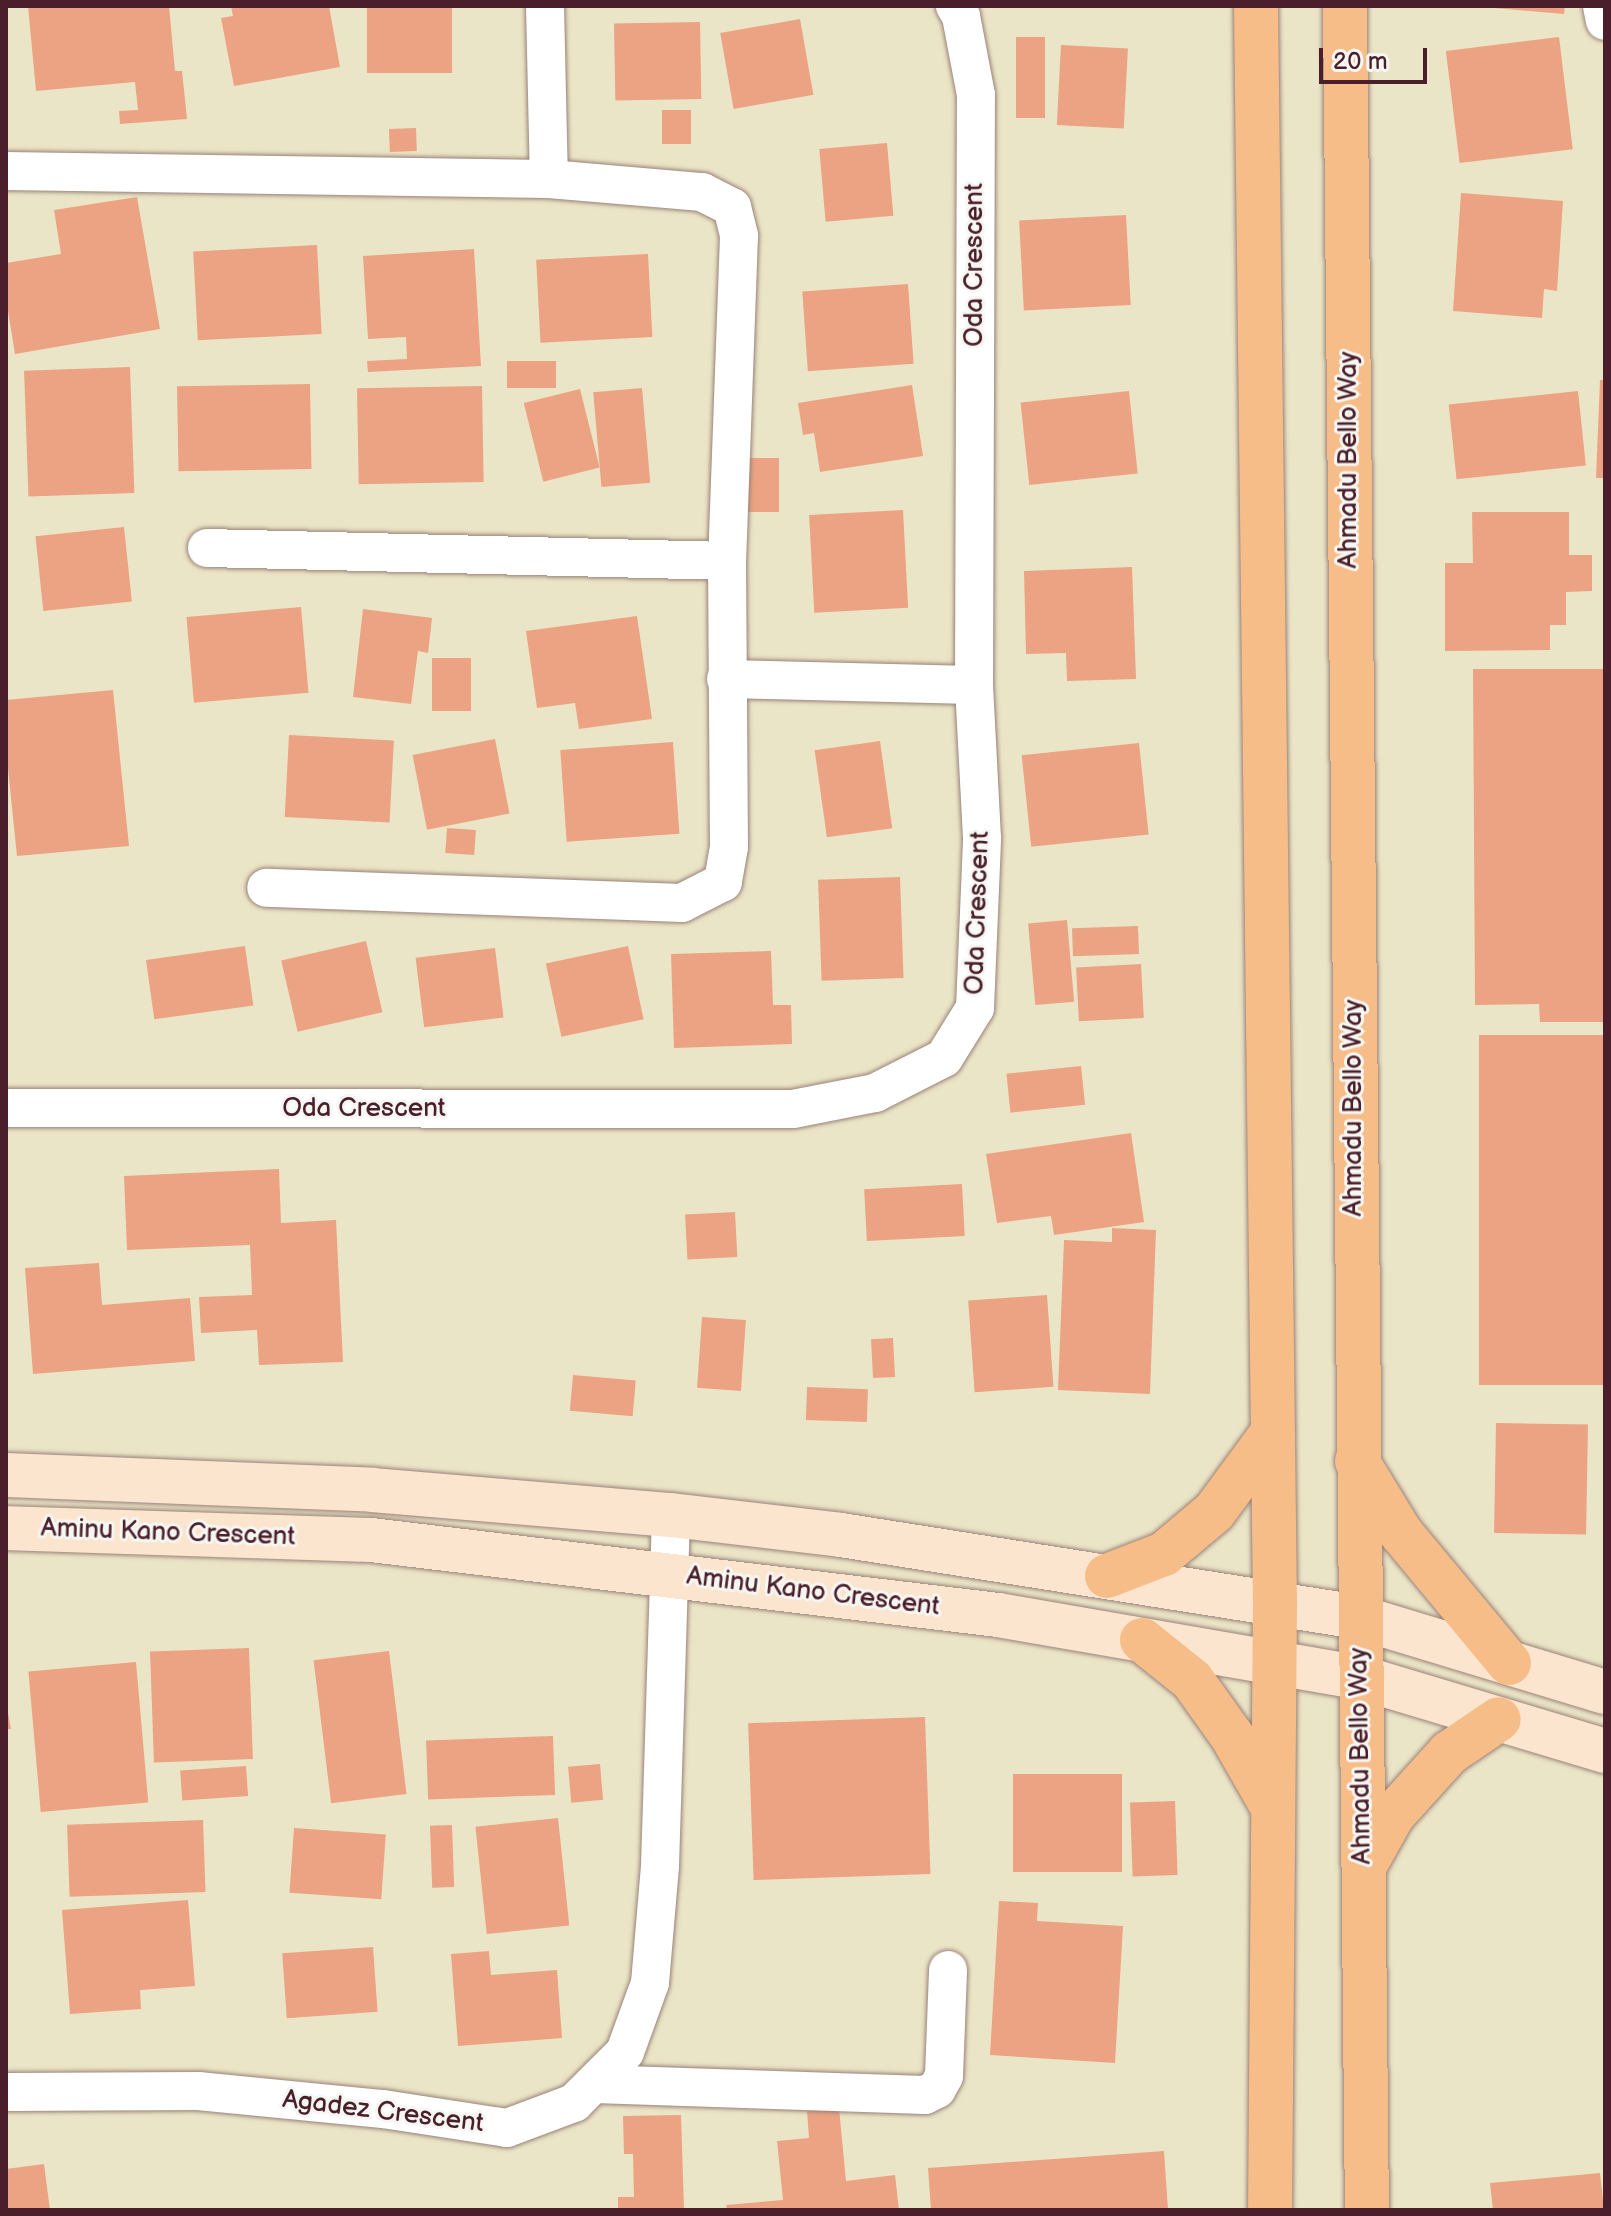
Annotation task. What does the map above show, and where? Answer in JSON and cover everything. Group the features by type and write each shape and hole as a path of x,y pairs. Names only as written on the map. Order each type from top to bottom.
{"main road":[{"path":"1256,6 1275,1602 1270,2210"},
{"name":"Ahmadu Bello Way","path":"1345,6 1358,1617 1362,1678 1367,2210"},
{"path":"1107,1576 1164,1554 1214,1512 1273,1432"},
{"path":"1357,1461 1401,1533 1509,1663"},
{"path":"1142,1640 1192,1680 1232,1736 1273,1808"},
{"path":"1363,1869 1393,1815 1411,1794 1449,1753 1499,1719"}],"street":[{"path":"545,6 549,179"},
{"name":"Oda Crescent","path":"6,1108 793,1109 875,1093 944,1058 975,1008 982,838 974,685 976,95 961,16 955,6"},
{"path":"1602,6 1605,21"},
{"path":"6,171 549,179 702,192 732,207 739,236 727,561 729,847 723,882 682,903 266,888"},
{"path":"207,548 727,561"},
{"path":"726,679 974,685"},
{"name":"Aminu Kano Crescent","path":"6,1475 372,1490 671,1515 841,1535 1358,1617 1605,1692"},
{"name":"Agadez Crescent","path":"6,2092 198,2091 383,2109 507,2128 574,2103 625,2052 650,1983 660,1866 671,1515"},
{"name":"Aminu Kano Crescent","path":"6,1528 371,1540 998,1615 1362,1678 1605,1751"},
{"path":"594,2084 925,2095 937,2089 944,2076 948,1970"}],"building":[{"path":"28,6 169,6 175,71 182,71 187,119 120,124 119,111 138,110 135,82 36,91"},
{"path":"231,6 329,6 340,67 234,86 221,18 233,16"},
{"path":"367,6 452,6 452,73 367,73"},
{"path":"1471,6 1565,6 1564,14"},
{"path":"800,19 813,95 734,109 720,33"},
{"path":"700,22 701,99 615,100 614,24"},
{"path":"1016,37 1045,37 1045,118 1016,118"},
{"path":"1559,37 1573,149 1460,163 1446,51"},
{"path":"1061,45 1128,49 1124,128 1057,125"},
{"path":"662,110 691,110 691,144 662,144"},
{"path":"416,128 417,151 390,152 389,129"},
{"path":"887,143 893,216 826,222 819,149"},
{"path":"1461,193 1563,201 1557,291 1544,289 1542,318 1453,311"},
{"path":"137,197 160,329 15,354 6,299 6,263 61,254 54,210"},
{"path":"1126,215 1131,305 1024,310 1019,221"},
{"path":"317,245 322,334 198,340 193,251"},
{"path":"474,249 481,366 368,372 367,361 407,359 406,337 368,339 363,256"},
{"path":"648,254 652,337 540,343 536,260"},
{"path":"908,284 914,364 808,371 802,291"},
{"path":"507,361 556,361 556,388 507,388"},
{"path":"130,367 134,493 28,497 24,371"},
{"path":"1600,380 1605,380 1605,478 1596,478"},
{"path":"310,384 311,469 179,471 177,386"},
{"path":"912,385 923,456 820,472 814,433 803,435 798,403"},
{"path":"482,386 484,482 359,484 357,388"},
{"path":"642,388 650,483 601,487 593,392"},
{"path":"580,389 600,468 543,482 524,403"},
{"path":"1129,391 1138,474 1029,485 1021,402"},
{"path":"1578,391 1586,466 1457,479 1449,405"},
{"path":"744,458 779,458 779,512 744,512"},
{"path":"903,510 908,608 814,613 809,515"},
{"path":"1472,512 1569,512 1569,555 1592,555 1592,591 1566,592 1566,625 1550,625 1550,650 1445,651 1445,563 1473,563"},
{"path":"124,527 132,602 43,611 35,536"},
{"path":"1132,567 1136,679 1067,681 1066,653 1026,654 1024,571"},
{"path":"301,607 308,693 194,703 186,617"},
{"path":"363,609 432,618 428,653 418,651 411,704 353,697"},
{"path":"637,616 652,719 579,729 575,703 537,708 526,631"},
{"path":"432,658 471,658 471,711 432,711"},
{"path":"1473,669 1603,669 1605,1022 1540,1022 1539,1004 1475,1005"},
{"path":"113,690 129,846 17,856 6,749 6,700"},
{"path":"289,735 394,740 390,822 285,817"},
{"path":"495,739 510,814 427,830 413,755"},
{"path":"880,741 892,828 827,837 815,750"},
{"path":"673,742 679,834 567,842 560,750"},
{"path":"1139,743 1149,834 1031,847 1022,755"},
{"path":"447,828 476,830 474,855 445,853"},
{"path":"900,877 904,978 822,981 818,880"},
{"path":"1067,920 1074,1002 1035,1005 1028,923"},
{"path":"1138,926 1139,954 1073,956 1072,928"},
{"path":"366,941 382,1012 298,1032 281,961"},
{"path":"245,946 253,1005 154,1019 146,960"},
{"path":"628,946 644,1019 561,1037 546,963"},
{"path":"495,948 504,1017 424,1027 416,958"},
{"path":"771,951 773,1005 791,1005 792,1044 674,1048 671,954"},
{"path":"1141,964 1144,1018 1079,1021 1076,967"},
{"path":"1479,1035 1603,1035 1603,1385 1479,1385"},
{"path":"1081,1066 1085,1105 1010,1113 1006,1074"},
{"path":"1131,1133 1144,1222 1054,1235 1051,1216 997,1223 986,1154"},
{"path":"279,1169 281,1223 336,1220 343,1362 259,1365 257,1330 201,1333 199,1297 252,1295 250,1245 127,1250 124,1176"},
{"path":"962,1184 965,1236 867,1241 864,1189"},
{"path":"735,1212 737,1257 687,1260 685,1215"},
{"path":"1112,1228 1156,1230 1150,1394 1058,1390 1064,1240 1112,1242"},
{"path":"99,1263 102,1305 190,1298 195,1361 33,1374 25,1268"},
{"path":"1047,1295 1053,1387 975,1392 968,1301"},
{"path":"702,1317 746,1320 741,1391 697,1388"},
{"path":"893,1338 895,1377 873,1378 871,1339"},
{"path":"573,1375 636,1380 633,1416 570,1411"},
{"path":"807,1387 868,1389 867,1422 806,1420"},
{"path":"1496,1423 1588,1425 1586,1535 1494,1533"},
{"path":"249,1648 253,1759 154,1762 150,1651"},
{"path":"389,1651 407,1794 331,1803 314,1660"},
{"path":"136,1662 148,1802 41,1812 28,1671"},
{"path":"6,1702 11,1729 6,1729"},
{"path":"925,1717 930,1874 754,1880 748,1723"},
{"path":"553,1736 555,1795 428,1799 426,1740"},
{"path":"600,1764 603,1800 571,1803 568,1767"},
{"path":"246,1766 248,1796 182,1801 180,1771"},
{"path":"1013,1774 1122,1774 1122,1872 1013,1872"},
{"path":"1175,1801 1178,1875 1133,1877 1130,1803"},
{"path":"558,1818 569,1925 487,1934 475,1827"},
{"path":"203,1820 206,1892 70,1897 67,1825"},
{"path":"452,1825 454,1887 432,1888 430,1826"},
{"path":"294,1828 386,1834 381,1899 289,1893"},
{"path":"188,1900 195,1986 140,1990 141,2009 70,2014 62,1910"},
{"path":"999,1901 1038,1903 1037,1921 1123,1926 1115,2063 990,2055"},
{"path":"373,1947 378,2012 287,2018 282,1953"},
{"path":"489,1951 491,1975 557,1970 562,2038 458,2046 451,1954"},
{"path":"839,2108 846,2181 895,2175 899,2210 727,2210 726,2205 783,2200 777,2141 809,2138 807,2111"},
{"path":"681,2115 684,2210 618,2210 618,2197 634,2197 633,2154 624,2154 623,2116"},
{"path":"1164,2151 1168,2210 931,2210 928,2168"},
{"path":"44,2164 50,2210 6,2210 6,2169"},
{"path":"1600,2173 1604,2210 1493,2210 1490,2183"}]}
